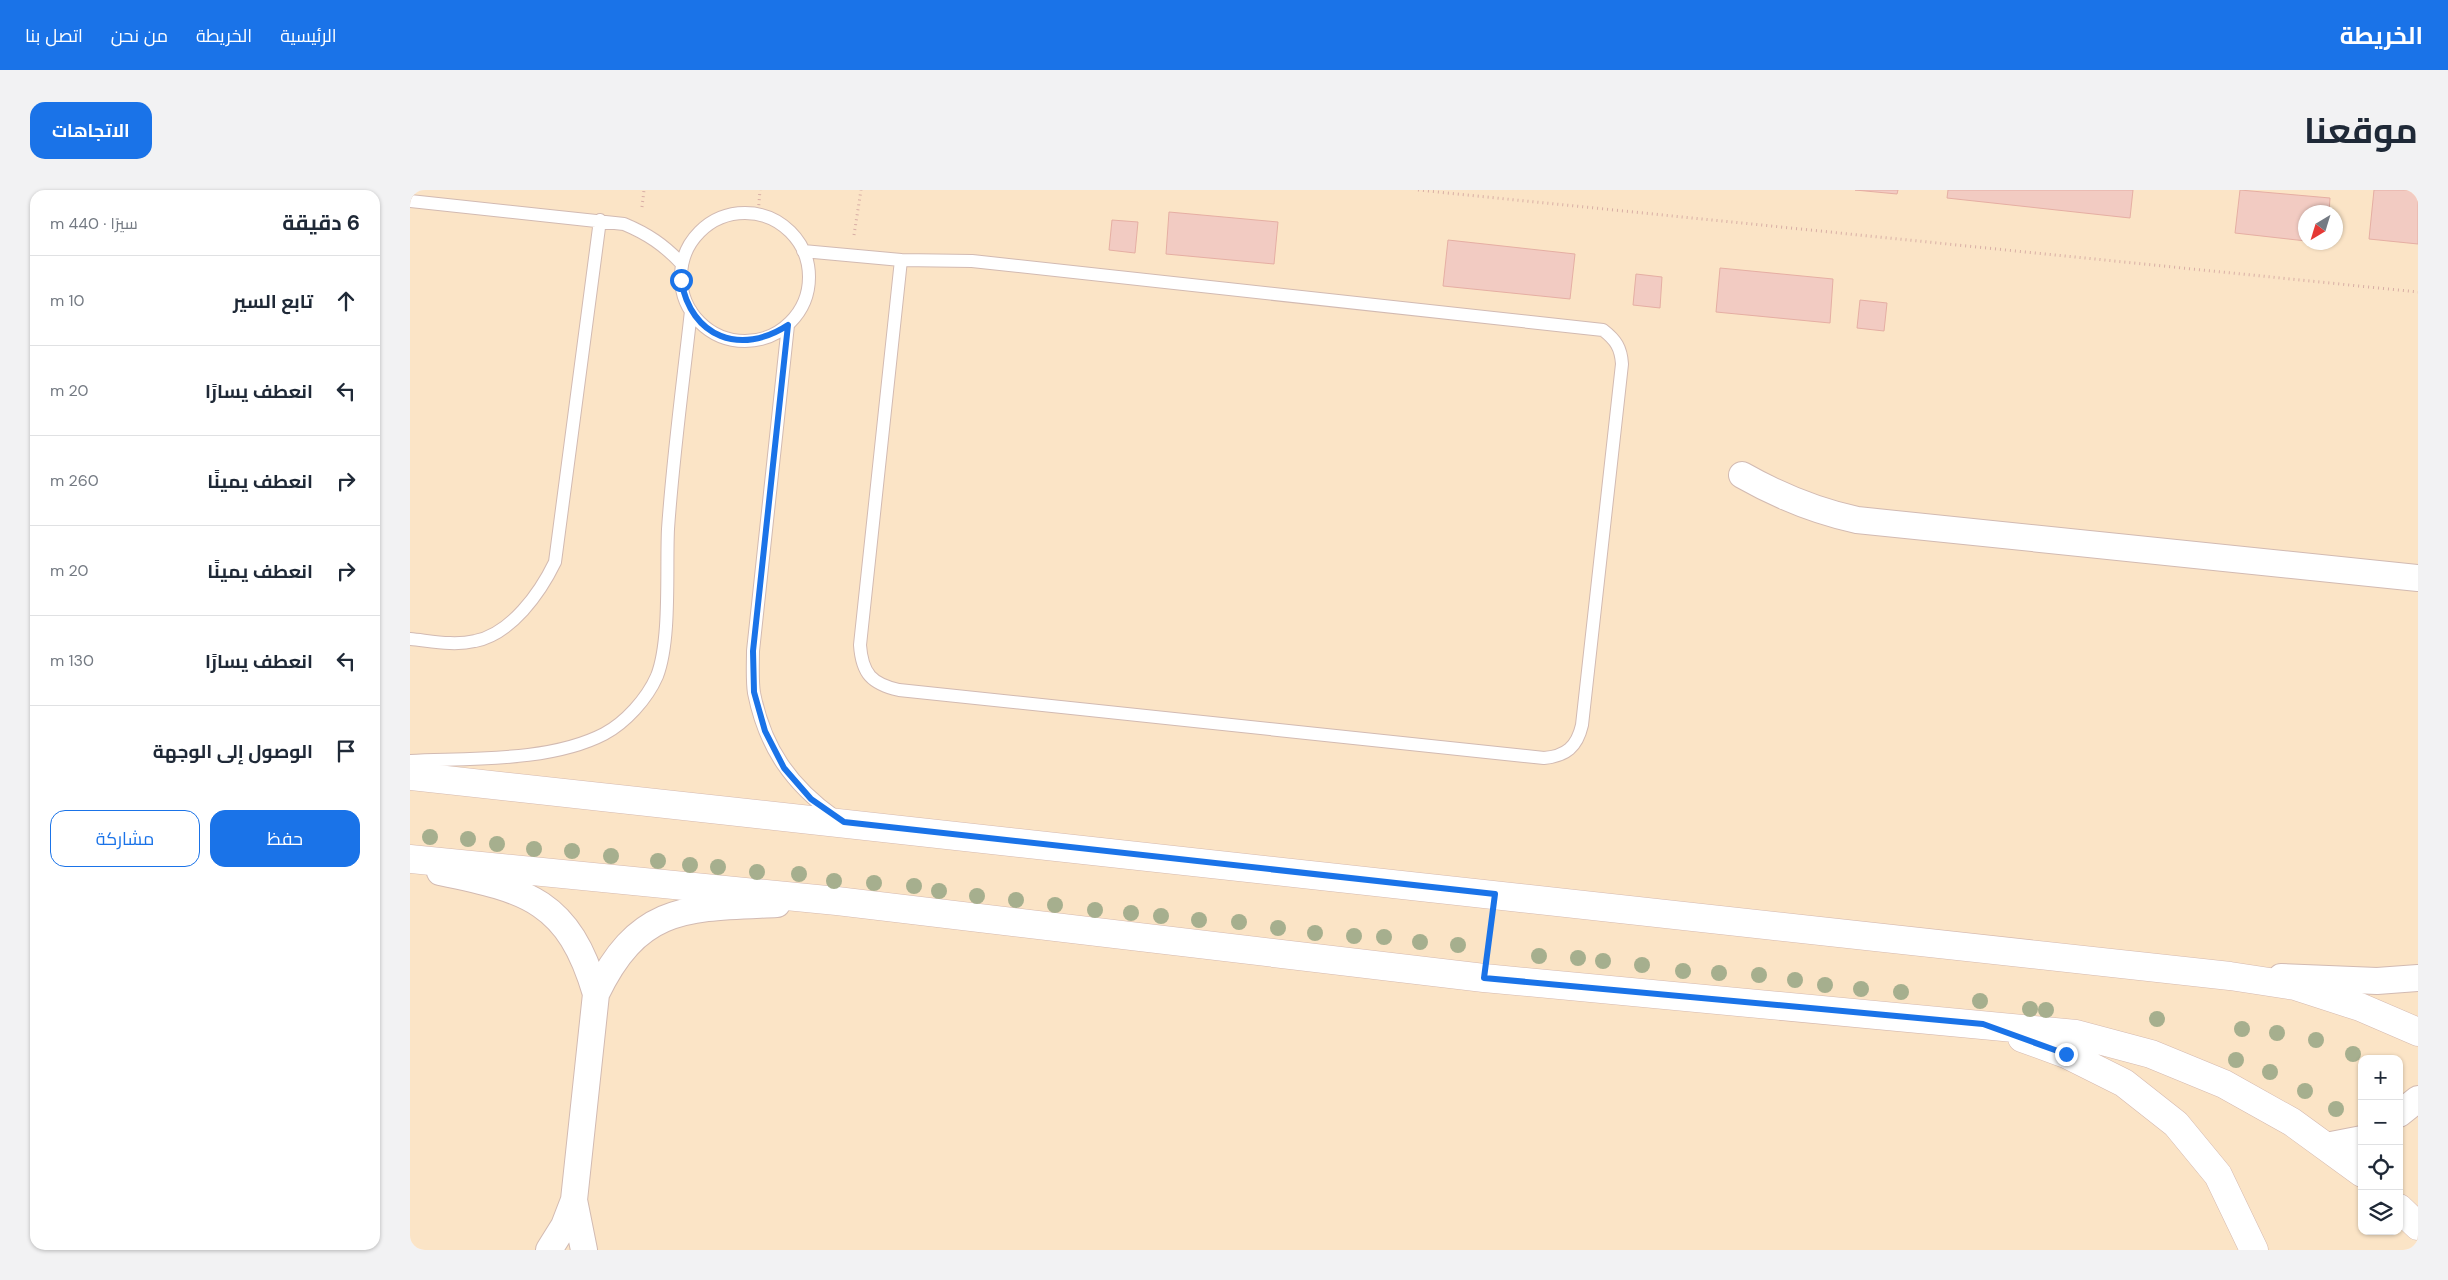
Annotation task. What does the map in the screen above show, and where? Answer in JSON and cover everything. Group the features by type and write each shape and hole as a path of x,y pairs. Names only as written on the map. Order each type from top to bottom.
{"main road":[{"path":"410,776 844,822 2230,976 2295,986 2360,1007 2418,1032"},
{"path":"410,859 837,901 1484,978 2076,1034 2151,1054 2224,1084 2292,1122 2358,1170"},
{"path":"1983,1024 2066,1054 2124,1083 2176,1124 2218,1175 2254,1250"},
{"path":"2403,1212 2418,1226"}],"street":[{"path":"1742,474 1797,503 1826,513 1857,520 2418,578"},
{"path":"410,866 492,883 523,893 550,911 571,935 587,963 596,994"},
{"path":"549,1250 564,1226 574,1200 596,994 609,966 628,942 652,924 680,912 710,907 837,901"},
{"path":"2230,976 2377,980 2418,978"},
{"path":"2403,1111 2418,1099"},
{"path":"2326,1146 2358,1140"},
{"path":"574,1200 584,1250"}],"lane":[{"path":"410,200 624,224 646,233 666,247 682,264"},
{"path":"738,214 758,215 777,222 792,234 804,251 808,266 809,283 806,298 799,312 788,325 773,335 755,341 736,341 718,335 703,325 690,311 684,296 682,264 690,245 702,230 719,219 738,214"},
{"path":"410,638 453,643 476,641 498,632 522,610 546,580 554,562 557,547 600,220"},
{"path":"804,251 902,260 972,261 1603,330 1614,339 1621,350 1622,364 1579,738 1571,749 1558,756 1544,758 883,686 870,676 861,662 860,645 902,260"},
{"path":"410,761 530,754 568,749 605,734 636,709 657,676 665,637 670,506 690,311"},
{"path":"788,325 753,651 754,692 765,731 784,768 811,799 844,822"}],"path":[{"path":"758,215 760,190"},
{"path":"852,255 861,190"},
{"path":"1418,190 2418,292"},
{"path":"1484,978 1495,894"}],"sand":[{"path":"410,190 2418,190 2418,1250 410,1250"}],"building":[{"path":"1855,190 1898,190 1897,194"},
{"path":"1948,190 2133,190 2130,218 1947,198"},
{"path":"2240,190 2330,198 2330,205 2298,205 2298,240 2235,233"},
{"path":"2374,190 2418,190 2418,244 2369,239"},
{"path":"1169,212 1278,222 1274,264 1166,254"},
{"path":"1112,220 1138,222 1135,253 1109,250"},
{"path":"1448,240 1575,254 1570,299 1443,286"},
{"path":"1720,268 1833,279 1830,323 1716,312"},
{"path":"1636,274 1662,277 1660,308 1633,305"},
{"path":"1860,300 1887,303 1884,331 1857,328"}],"route":[{"path":"681,280 684,296 690,311 703,325 718,335 736,341 755,341 773,335 788,325 753,651 754,692 765,731 784,768 811,799 844,822 1495,894 1484,978 1983,1024 2066,1054"}]}
